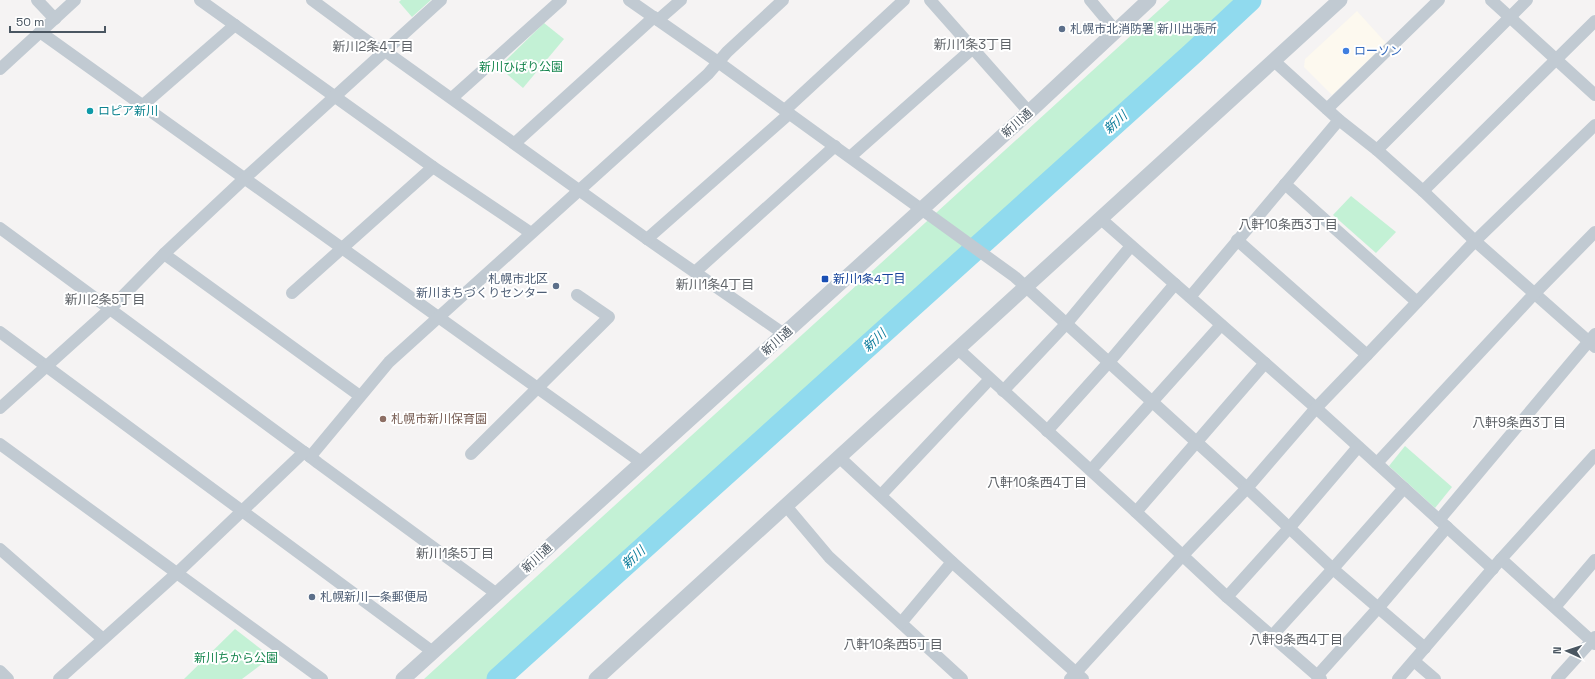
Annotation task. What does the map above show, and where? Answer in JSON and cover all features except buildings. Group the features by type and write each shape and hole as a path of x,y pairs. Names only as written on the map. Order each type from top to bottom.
{"street":[{"path":"37,0 55,19"},
{"path":"0,69 75,0"},
{"path":"200,0 433,167 531,233"},
{"path":"312,0 377,48 385,51 452,98 580,189 647,239 784,334"},
{"path":"0,408 110,309 164,254 245,178 441,0"},
{"path":"452,98 561,0"},
{"path":"629,0 835,146 1027,286 1290,527 1333,569 1425,648"},
{"path":"515,143 656,19 681,0"},
{"path":"59,679 242,511 307,454 390,362 708,74 727,52 783,0"},
{"path":"647,239 787,112 904,0"},
{"path":"930,0 972,49 1030,112"},
{"path":"1090,0 1115,30"},
{"name":"新川通","path":"403,679 641,462 1030,112 1115,30 1149,0"},
{"path":"596,679 1340,0"},
{"path":"1327,109 1439,0"},
{"path":"1491,0 1595,95"},
{"path":"1377,150 1527,0"},
{"path":"1423,191 1595,21"},
{"path":"143,105 234,25"},
{"path":"40,32 641,462"},
{"path":"850,157 972,49"},
{"path":"958,349 1227,597 1319,677 1379,607 1443,524 1593,341 1475,241 1423,191 1377,150 1339,120 1274,60"},
{"path":"1190,297 1339,120"},
{"path":"839,457 1076,677 1183,555 1247,488 1316,408 1475,241 1595,125"},
{"path":"695,272 835,146"},
{"path":"292,293 433,167"},
{"path":"1285,184 1417,302"},
{"path":"1101,219 1316,408 1493,569"},
{"path":"0,228 498,594"},
{"path":"1376,463 1535,293 1595,232"},
{"path":"1237,240 1367,355"},
{"path":"1003,391 1067,323 1131,246"},
{"path":"164,254 360,396"},
{"path":"1047,431 1109,362 1174,284"},
{"path":"471,454 608,317 577,295"},
{"path":"1091,470 1221,325"},
{"path":"0,332 433,652"},
{"path":"1136,512 1265,363"},
{"path":"881,496 990,379"},
{"path":"0,444 322,679"},
{"path":"1227,597 1290,527 1358,447"},
{"path":"1398,679 1501,559 1595,455"},
{"path":"1272,636 1404,488"},
{"path":"786,506 830,558 962,679"},
{"path":"0,549 104,638"},
{"path":"1501,559 1594,640 1557,679"},
{"path":"1555,607 1595,560"},
{"path":"901,624 952,562"},
{"path":"1414,660 1435,679"},
{"path":"0,671 8,679"}],"shaded area":[{"name":"ローソン","path":"1357,11 1386,43 1332,95 1304,67 1305,59"}],"green space":[{"path":"401,0 431,0 412,17 399,2"},
{"path":"1170,0 1239,0 734,456 491,679 424,679"},
{"name":"新川ひばり公園","path":"544,23 564,39 523,88 499,67"},
{"path":"1351,196 1396,232 1376,253 1333,215"},
{"path":"1405,446 1452,487 1435,508 1389,466"},
{"name":"新川ちから公園","path":"235,629 271,657 242,679 184,679"}],"waterway":[{"name":"新川","path":"498,679 1192,54 1250,0"}],"place":[{"name":"札幌市北消防署 新川出張所","path":"1062,29"},
{"name":"ローソン","path":"1346,51"},
{"name":"ロピア新川","path":"90,111"},
{"name":"新川1条4丁目","path":"825,279"},
{"name":"札幌市北区 新川まちづくりセンター","path":"556,286"},
{"name":"札幌市新川保育園","path":"383,419"},
{"name":"札幌新川一条郵便局","path":"312,597"}],"district":[{"name":"新川1条3丁目","path":"973,44"},
{"name":"新川2条4丁目","path":"373,46"},
{"name":"八軒10条西3丁目","path":"1288,224"},
{"name":"新川1条4丁目","path":"715,284"},
{"name":"新川2条5丁目","path":"105,299"},
{"name":"八軒9条西3丁目","path":"1519,422"},
{"name":"八軒10条西4丁目","path":"1037,482"},
{"name":"新川1条5丁目","path":"455,553"},
{"name":"八軒9条西4丁目","path":"1296,639"},
{"name":"八軒10条西5丁目","path":"893,644"}]}
